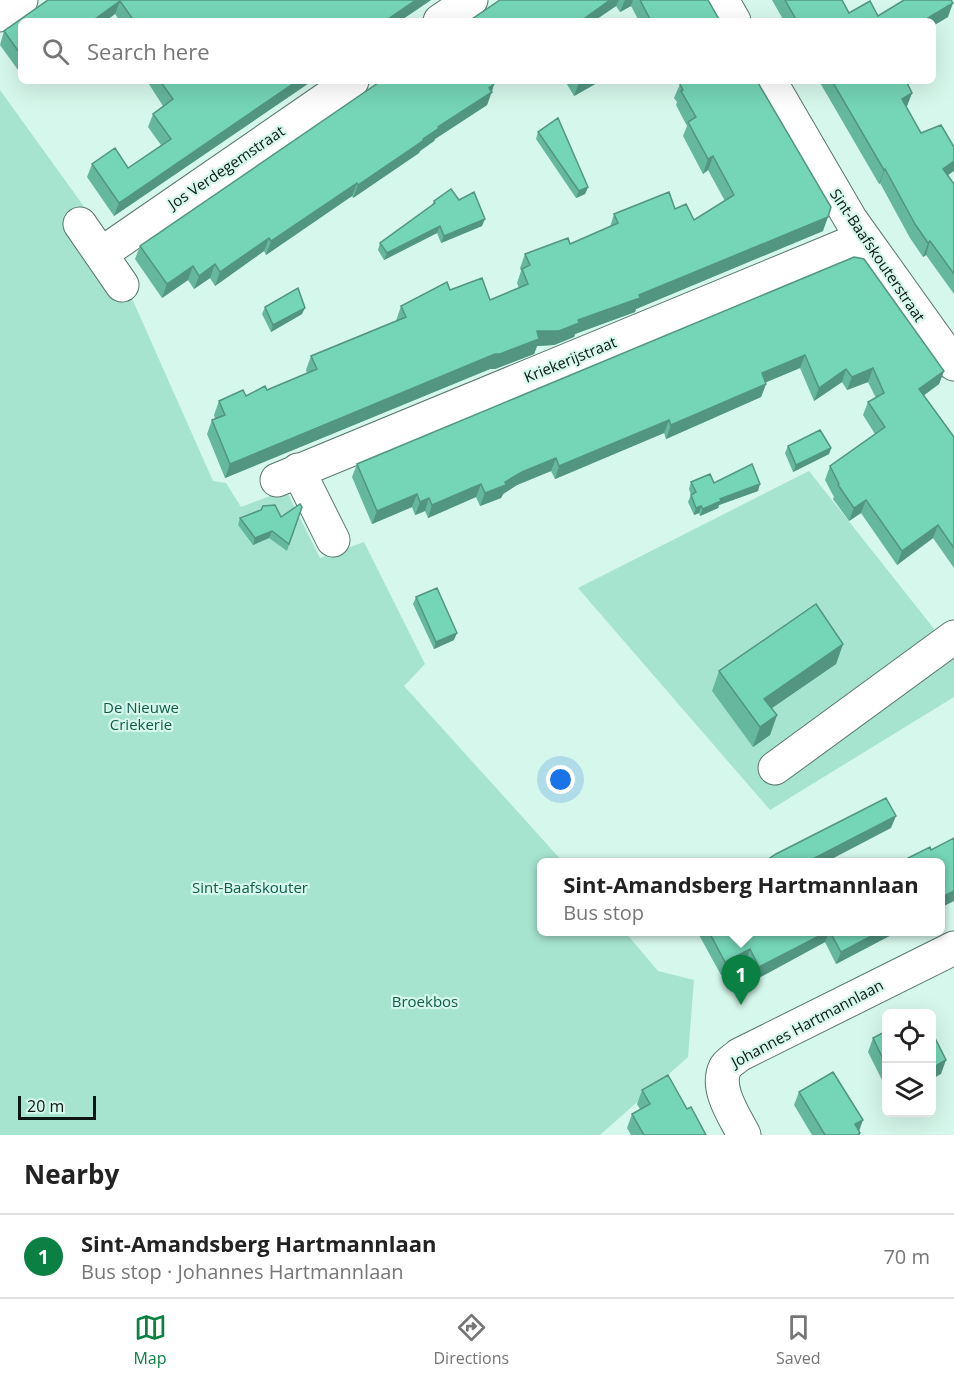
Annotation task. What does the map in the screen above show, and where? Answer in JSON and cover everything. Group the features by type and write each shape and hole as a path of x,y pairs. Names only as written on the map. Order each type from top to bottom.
{"street":[{"path":"0,15 21,0"},
{"path":"444,18 471,0"},
{"path":"722,0 732,18"},
{"name":"Jos Verdegemstraat","path":"100,254 348,84"},
{"name":"Sint-Baafskouterstraat","path":"772,84 863,238 954,364"},
{"path":"80,224 122,285"},
{"name":"Kriekerijstraat","path":"333,540 288,475 863,238"},
{"path":"775,768 954,637"},
{"name":"Johannes Hartmannlaan","path":"744,1135 728,1103 722,1081 725,1066 739,1055 954,948"}],"green space":[{"name":"Sint-Baafskouter","path":"0,90 85,208 64,222 118,301 130,294 213,481 226,483 241,507 286,490 320,558 364,542 425,664 404,686 559,858 537,858 537,936 628,936 658,971 694,980 688,1057 600,1135 0,1135"},
{"path":"809,471 954,654 954,697 770,810 578,588"}],"building":[{"path":"48,0 416,0 389,18 132,18 120,1 96,18 22,18"},
{"path":"500,0 610,0 585,18 473,18"},
{"path":"640,0 708,0 718,18 649,18"},
{"path":"785,0 842,0 849,13 870,1 878,16 904,0 951,0 953,3 928,18 795,18"},
{"path":"18,21 18,51 4,31"},
{"path":"162,84 293,84 119,203 92,164 115,148 128,168 171,139 153,114 173,99"},
{"path":"377,84 494,84 489,88 492,92 438,127 424,140 271,241 269,238 220,272 215,264 199,276 193,266 167,284 140,246"},
{"path":"680,84 759,84 831,207 828,217 639,295 640,298 578,320 579,323 559,331 537,331 539,339 495,354 230,464 212,420 225,415 219,401 243,390 246,396 265,386 267,390 317,369 311,356 406,317 401,306 447,282 450,290 482,278 490,300 528,284 522,269 530,265 525,254 568,238 570,244 618,223 614,214 669,192 675,209 686,204 694,220 734,195 713,156 708,159 688,122 696,117 681,91 683,90"},
{"path":"834,84 908,84 912,93 902,99 921,133 941,125 954,147 954,161 943,169 954,184 954,274 915,224"},
{"path":"558,118 588,187 579,191 538,132"},
{"path":"451,189 459,200 474,192 485,219 444,236 440,226 387,253 380,243"},
{"path":"854,257 864,259 944,371 919,389 954,437 954,548 938,525 902,551 866,500 854,508 838,485 830,466 885,427 868,402 884,393 873,368 852,377 846,369 819,388 805,355 762,373 766,384 671,425 669,420 559,466 556,458 522,472 505,482 506,485 485,493 481,484 432,505 429,498 420,502 417,494 377,511 357,464"},
{"path":"298,288 305,308 273,325 265,307"},
{"path":"820,430 831,448 796,465 788,446"},
{"path":"752,464 760,484 720,499 721,501 703,509 701,506 696,508 691,495 696,492 691,482 710,474 714,483"},
{"path":"300,504 302,507 289,544 272,531 255,538 240,518 261,510 263,506 275,505 281,517"},
{"path":"437,588 457,633 436,642 416,597"},
{"path":"816,604 843,644 764,699 777,715 760,727 719,671"},
{"path":"886,798 896,816 815,858 770,858"},
{"path":"954,838 954,891 945,896 945,858 908,858 930,847 931,850"},
{"path":"711,936 819,936 759,967 750,949 725,962"},
{"path":"832,936 871,936 841,952"},
{"path":"882,1033 882,1057 873,1038"},
{"path":"936,1040 946,1060 936,1066"},
{"path":"833,1072 863,1120 855,1124 860,1133 857,1135 825,1135 799,1092"},
{"path":"668,1075 687,1109 691,1107 706,1135 644,1135 632,1114 650,1104 642,1090"}],"place":[{"name":"Sint-Amandsberg Hartmannlaan","path":"741,1005"}],"park label":[{"name":"De Nieuwe Criekerie","path":"141,716"},
{"name":"Broekbos","path":"425,1001"}]}
